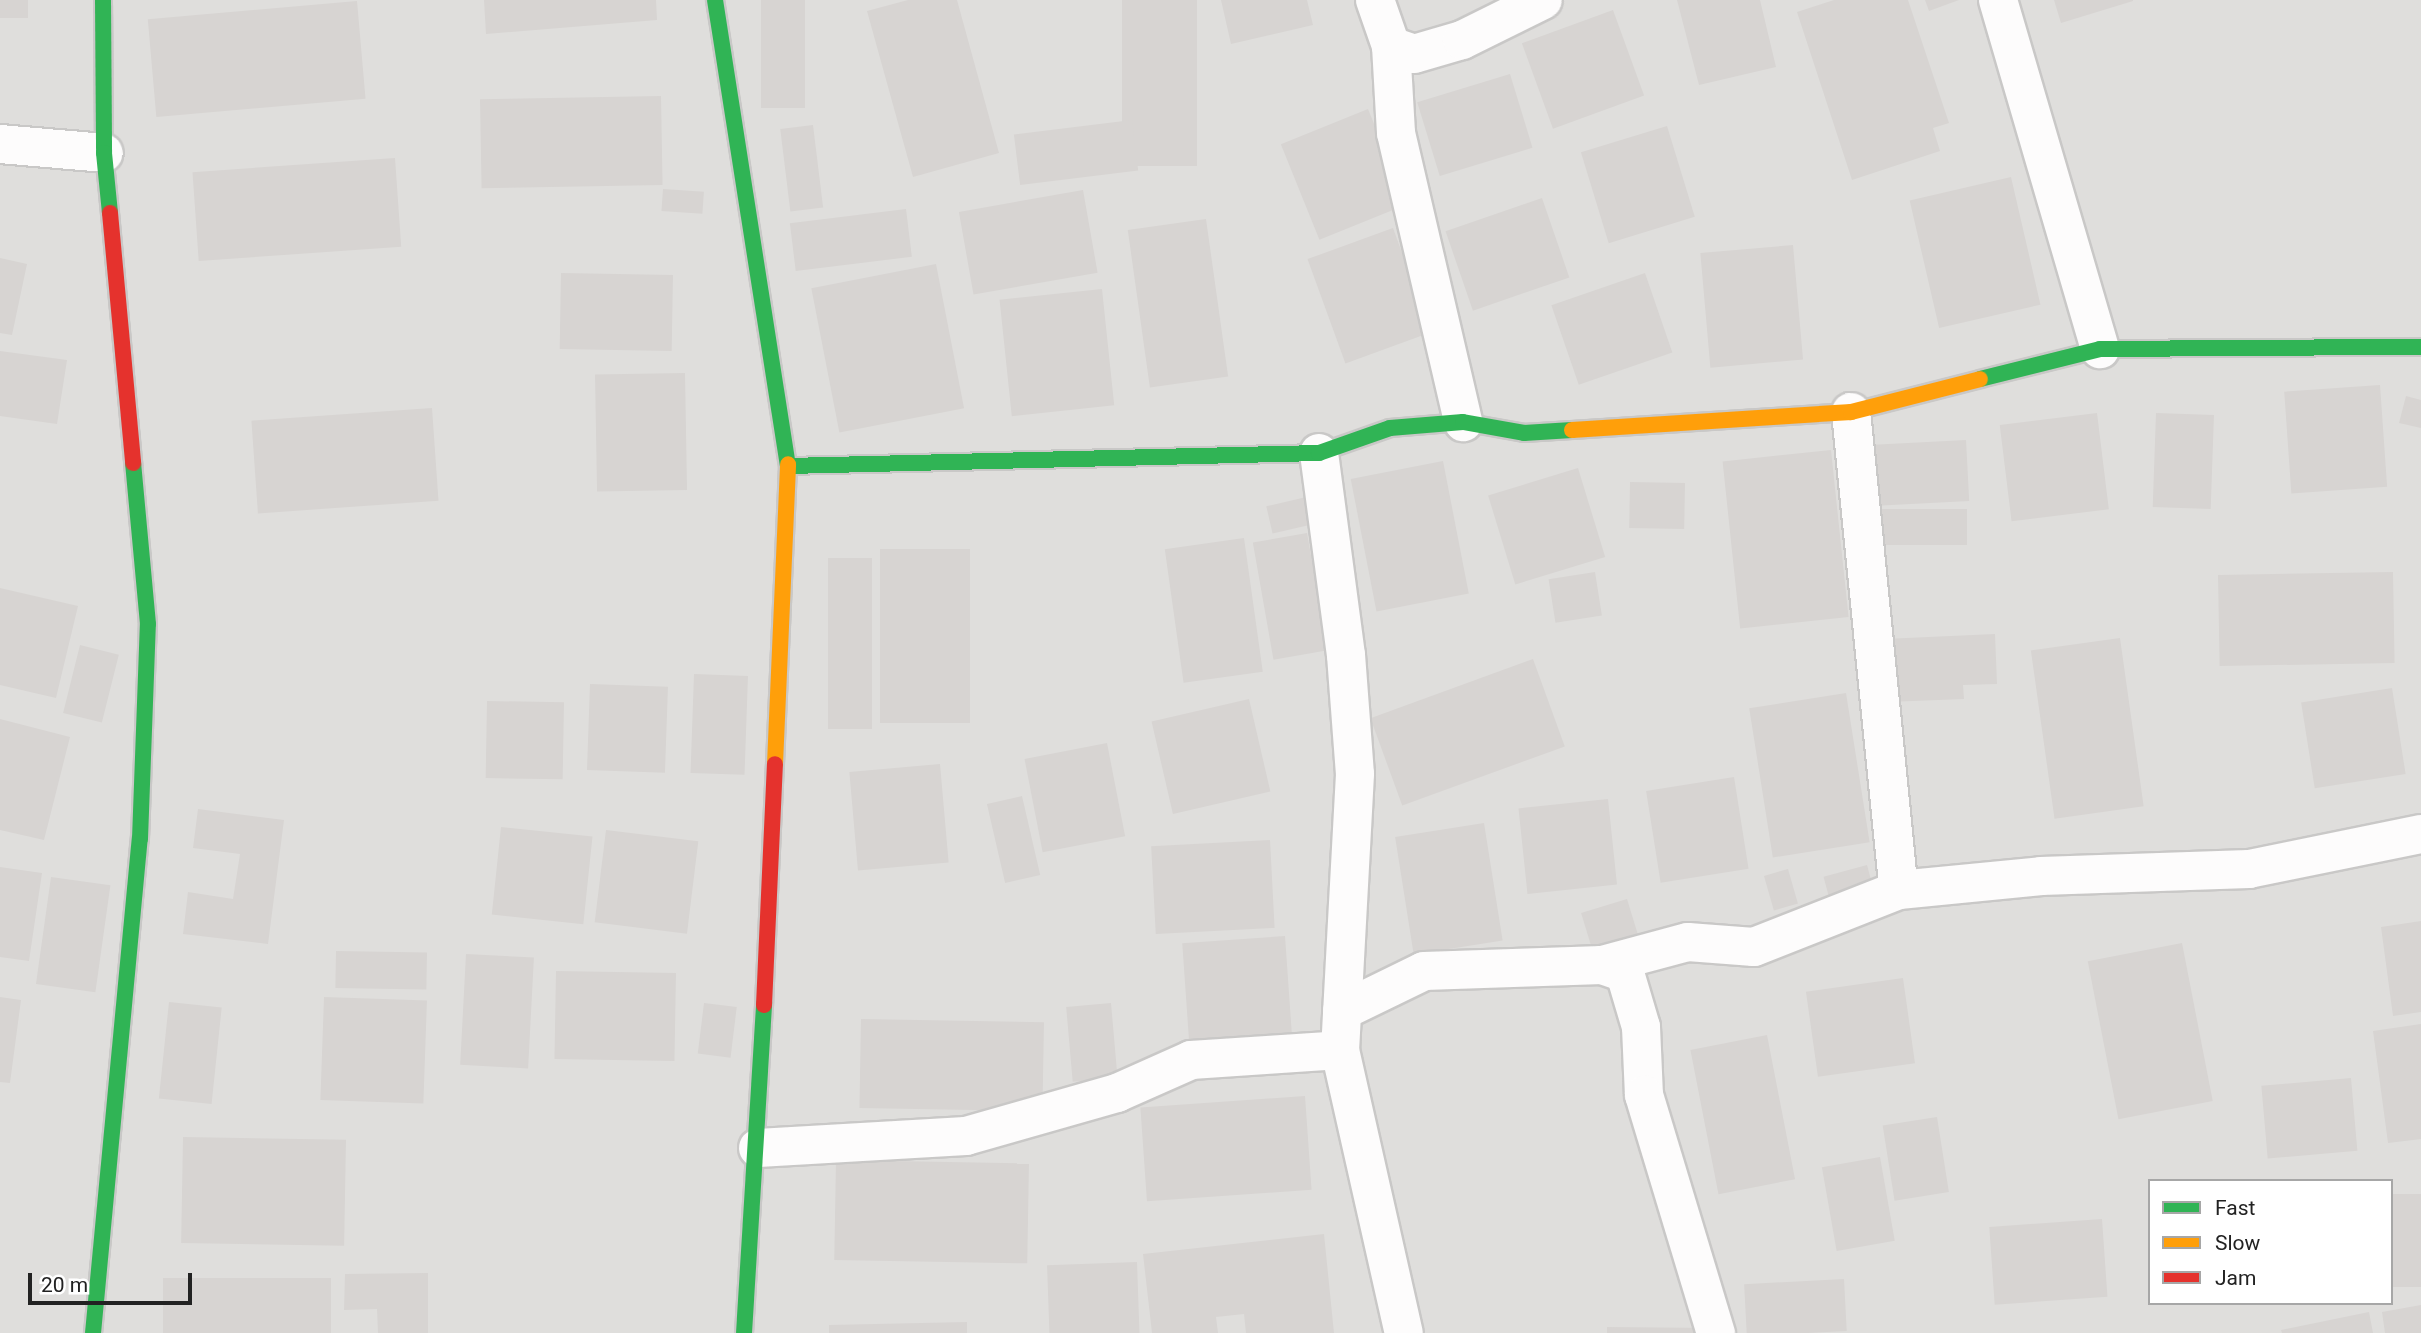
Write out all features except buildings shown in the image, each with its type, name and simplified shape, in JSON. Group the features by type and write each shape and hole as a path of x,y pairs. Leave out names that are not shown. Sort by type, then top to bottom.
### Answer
{"street":[{"path":"93,1333 139,839 148,624 104,153 103,0"},
{"path":"715,0 789,466 758,1148 744,1333"},
{"path":"1375,0 1391,46 1396,133 1463,422"},
{"path":"1391,46 1414,54 1462,40 1543,0"},
{"path":"1998,0 2100,349"},
{"path":"0,144 104,153"},
{"path":"789,466 1319,453 1390,428 1463,422 1524,433 1851,412 2100,349 2421,347"},
{"path":"1851,412 1899,890"},
{"path":"1319,453 1346,655 1354,774 1340,1050 1404,1333"},
{"path":"1342,1011 1424,971 1602,965 1688,942 1754,947 1899,890 2041,876 2249,869 2421,834"},
{"path":"1602,965 1625,973 1642,1027 1644,1095 1716,1333"},
{"path":"758,1148 966,1136 1116,1093 1191,1060 1340,1050"}],"shaded area":[{"path":"0,0 2421,0 2421,1333 0,1333"}],"traffic: fast":[{"path":"103,0 104,153 110,213"},
{"path":"715,0 788,464"},
{"path":"1980,379 2100,349 2421,347"},
{"path":"788,466 1319,453 1390,428 1463,422 1524,433 1572,430"},
{"path":"93,1333 140,839 148,624 133,463"},
{"path":"744,1333 764,1005"}],"traffic: slow":[{"path":"1572,430 1851,412 1980,379"},
{"path":"775,764 788,464"}],"traffic: jam":[{"path":"110,213 133,463"},
{"path":"764,1005 775,764"}]}
